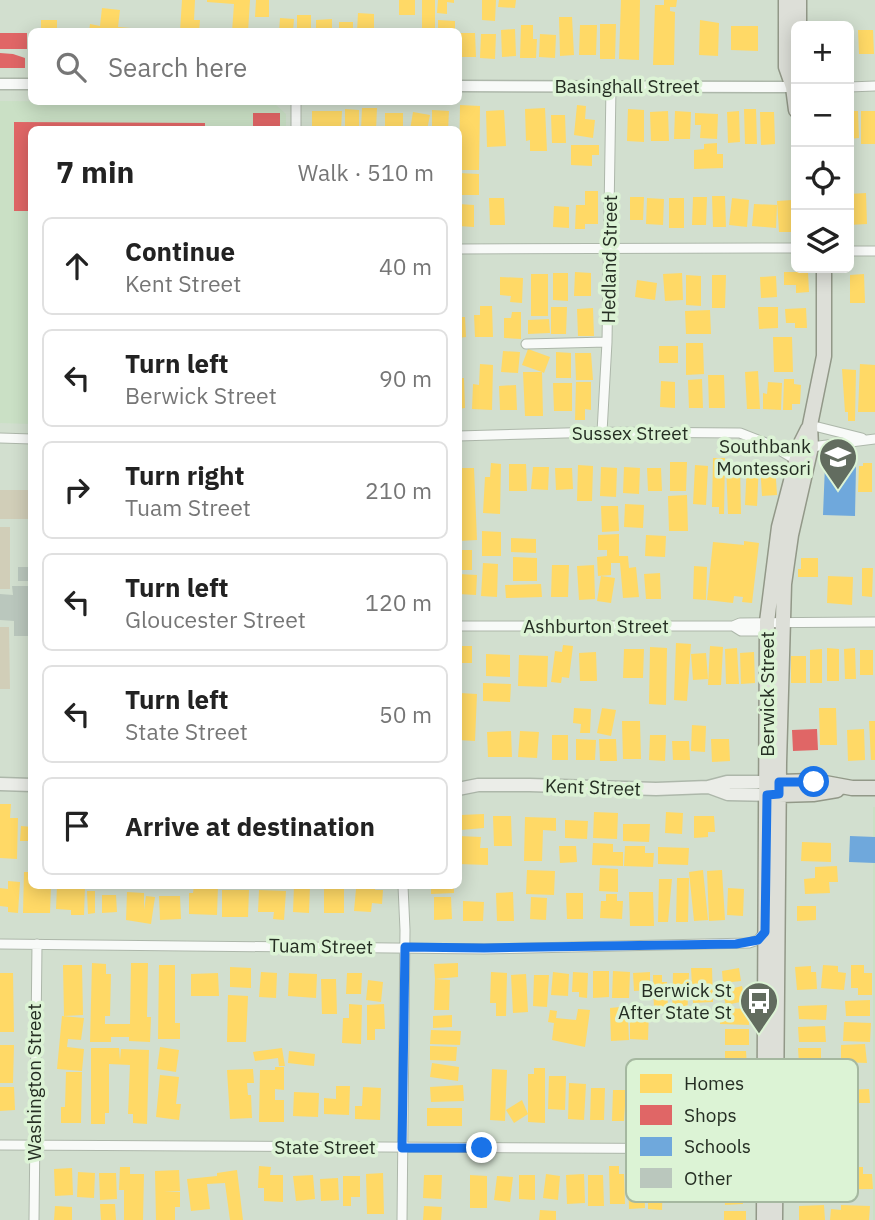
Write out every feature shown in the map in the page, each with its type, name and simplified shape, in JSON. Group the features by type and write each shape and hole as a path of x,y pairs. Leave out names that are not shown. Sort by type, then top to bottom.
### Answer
{"main road":[{"path":"786,0 786,67 791,76"},
{"path":"799,0 799,21"},
{"name":"Berwick Street","path":"772,626 784,584 824,356 824,273"},
{"name":"Berwick Street","path":"771,1059 773,559 796,460 810,425"},
{"name":"Kent Street","path":"462,783 656,789 708,787 729,794 814,782 852,788 875,788"},
{"path":"0,784 28,785"},
{"name":"Kent Street","path":"462,788 478,785"},
{"name":"Berwick Street","path":"768,1059 765,932 773,788"},
{"name":"Berwick Street","path":"764,1220 766,1202"},
{"name":"Berwick Street","path":"774,1202 775,1220"}],"street":[{"path":"0,84 28,84"},
{"name":"Basinghall Street","path":"462,86 791,84"},
{"name":"Hedland Street","path":"602,432 607,342 611,86"},
{"path":"854,87 875,86"},
{"path":"296,105 296,126"},
{"path":"462,249 791,248"},
{"path":"854,251 875,251"},
{"path":"526,344 607,342"},
{"path":"810,425 871,439"},
{"name":"Sussex Street","path":"462,436 602,432 740,433 771,445 796,460"},
{"path":"0,438 28,439"},
{"path":"810,447 871,439"},
{"name":"Ashburton Street","path":"462,626 733,626 741,631 772,626 875,622"},
{"path":"402,1220 403,889"},
{"name":"Tuam Street","path":"0,944 484,948 736,944 758,940 765,932"},
{"name":"Washington Street","path":"34,1220 37,944"},
{"name":"State Street","path":"0,1145 626,1149"}],"shaded area":[{"path":"0,101 28,101 28,105 276,105 286,114 286,126 28,126 28,424 0,423"},
{"path":"0,490 28,490 28,519 0,519"},
{"path":"0,527 10,527 10,589 0,589"},
{"path":"0,627 9,627 10,689 0,689"},
{"path":"875,807 875,1220 873,1220"}],"building: Homes":[{"path":"182,0 195,0 194,20 200,20 199,28 180,28"},
{"path":"250,0 248,28 232,28 234,4 207,2"},
{"path":"256,0 269,0 269,17 255,17"},
{"path":"399,0 415,0 415,15 399,15"},
{"path":"422,0 435,0 435,28 422,28"},
{"path":"438,0 454,0 454,3 447,2 447,14 437,13"},
{"path":"482,0 496,0 495,21 482,20"},
{"path":"499,0 516,0 515,8 498,7"},
{"path":"621,0 640,0 639,60 619,59"},
{"path":"664,0 677,0 676,7 670,7 670,11 675,12 674,65 653,65 655,5 664,5"},
{"path":"102,8 120,10 118,27 131,28 90,28 90,24 100,26"},
{"path":"358,13 374,14 374,28 357,28"},
{"path":"297,15 311,15 311,28 297,28"},
{"path":"559,17 572,17 574,55 560,56"},
{"path":"280,18 294,19 293,28 279,28"},
{"path":"332,19 332,28 316,28 316,20"},
{"path":"41,20 57,20 57,28 41,28"},
{"path":"438,20 455,21 455,28 438,28"},
{"path":"700,20 719,23 718,56 699,55"},
{"path":"339,22 353,22 353,28 339,28"},
{"path":"600,24 616,24 615,59 600,59"},
{"path":"521,25 533,25 533,39 537,39 536,58 520,58"},
{"path":"580,25 597,25 596,55 579,55"},
{"path":"731,26 758,26 758,51 731,50"},
{"path":"515,29 516,56 502,57 501,30"},
{"path":"858,30 873,30 874,54 859,54"},
{"path":"462,33 475,33 476,57 462,57"},
{"path":"481,34 496,34 495,59 480,58"},
{"path":"540,34 556,35 555,58 539,57"},
{"path":"460,105 480,106 479,170 462,170 462,126 460,126"},
{"path":"577,105 586,106 585,119 595,120 593,138 574,135"},
{"path":"362,108 377,108 376,126 361,126"},
{"path":"545,108 547,151 530,151 530,140 526,141 525,109"},
{"path":"345,109 359,110 359,126 345,126"},
{"path":"628,109 644,110 644,142 627,141"},
{"path":"744,109 756,109 757,144 745,144"},
{"path":"432,110 449,111 448,126 432,126"},
{"path":"504,110 506,146 487,147 486,111"},
{"path":"312,111 342,111 341,126 312,126"},
{"path":"668,111 669,141 651,141 650,112"},
{"path":"675,111 691,112 690,139 674,139"},
{"path":"739,111 740,142 728,143 727,112"},
{"path":"854,111 858,111 859,138 854,138"},
{"path":"861,111 875,111 875,144 861,144"},
{"path":"413,112 430,115 428,126 411,126"},
{"path":"760,112 774,112 775,144 761,145"},
{"path":"385,113 403,113 403,126 385,126"},
{"path":"695,113 718,114 717,139 700,138 701,125 695,125"},
{"path":"551,115 565,115 566,143 552,143"},
{"path":"717,143 717,154 723,154 723,168 694,169 694,150 704,149 704,144"},
{"path":"571,145 599,145 599,155 592,155 592,166 571,165"},
{"path":"462,173 479,174 479,195 462,195"},
{"path":"585,191 598,191 598,224 585,224 585,229 575,229 576,205 585,205"},
{"path":"866,193 867,224 854,225 854,194"},
{"path":"712,196 725,196 726,227 713,227"},
{"path":"630,197 644,197 643,220 630,220"},
{"path":"693,197 707,197 706,225 692,225"},
{"path":"489,198 504,198 505,225 490,225"},
{"path":"647,198 664,199 663,225 646,224"},
{"path":"669,198 684,198 684,228 669,228"},
{"path":"732,198 749,200 747,227 729,225"},
{"path":"791,200 791,232 779,232 777,201"},
{"path":"462,204 474,205 474,227 462,226"},
{"path":"754,204 777,205 776,228 752,226"},
{"path":"554,206 569,207 569,228 553,227"},
{"path":"575,272 591,273 591,296 574,296"},
{"path":"784,272 808,273 809,292 796,293 796,285 784,285"},
{"path":"553,273 568,273 568,301 553,300"},
{"path":"682,273 683,300 665,301 663,274"},
{"path":"531,274 548,274 548,316 531,316"},
{"path":"864,274 865,303 850,303 850,275"},
{"path":"686,275 701,276 701,306 686,305"},
{"path":"712,275 726,275 725,308 712,308"},
{"path":"776,276 777,297 761,298 760,277"},
{"path":"500,277 523,278 522,303 510,302 511,296 500,295"},
{"path":"637,280 657,283 655,300 635,297"},
{"path":"480,306 492,306 493,337 475,337 474,315 480,315"},
{"path":"551,307 567,307 566,334 551,334"},
{"path":"758,307 778,307 778,328 759,329"},
{"path":"593,308 594,336 578,336 577,309"},
{"path":"806,308 807,328 795,328 795,323 786,323 785,309"},
{"path":"710,310 711,334 686,334 685,311"},
{"path":"512,312 521,312 521,339 504,338 504,318 511,318"},
{"path":"462,317 465,317 466,337 462,338"},
{"path":"549,319 550,333 528,334 528,320"},
{"path":"773,337 792,337 793,372 774,372"},
{"path":"686,343 703,343 704,374 686,375"},
{"path":"659,346 678,346 678,363 659,363"},
{"path":"528,349 550,357 544,373 522,365"},
{"path":"503,351 520,352 518,373 501,372"},
{"path":"556,352 571,353 571,378 556,378"},
{"path":"575,353 591,353 593,380 576,380"},
{"path":"480,364 493,365 492,410 472,409 473,384 479,385"},
{"path":"860,364 875,365 875,412 858,412"},
{"path":"842,369 856,370 855,421 848,421 848,412 845,412"},
{"path":"758,371 760,409 747,409 745,372"},
{"path":"523,372 542,372 543,416 525,416"},
{"path":"708,375 724,375 725,408 709,408"},
{"path":"462,378 464,378 465,408 462,408"},
{"path":"702,379 703,408 689,408 688,380"},
{"path":"784,379 794,379 794,384 801,385 800,404 792,404 792,410 783,410"},
{"path":"661,381 675,382 675,408 660,407"},
{"path":"576,382 591,382 591,410 585,409 585,420 575,420"},
{"path":"768,382 782,383 781,410 763,409 763,393 767,394"},
{"path":"553,383 572,383 572,411 554,411"},
{"path":"516,385 517,410 500,410 499,386"},
{"path":"713,458 725,458 724,514 719,514 719,507 712,507"},
{"path":"670,462 687,462 686,491 670,491"},
{"path":"747,462 759,463 757,506 745,505"},
{"path":"491,463 501,464 500,514 483,513 485,477 490,477"},
{"path":"863,463 872,463 872,492 858,492 859,466 863,466"},
{"path":"509,464 526,464 527,491 509,491"},
{"path":"726,464 740,464 741,514 728,514"},
{"path":"760,464 775,464 777,495 762,496"},
{"path":"578,465 593,466 592,501 577,501"},
{"path":"695,465 708,466 706,505 693,504"},
{"path":"533,467 549,467 548,490 531,489"},
{"path":"601,467 617,468 616,497 600,496"},
{"path":"624,467 640,468 639,494 623,493"},
{"path":"462,468 474,468 477,540 462,541"},
{"path":"555,468 572,468 573,489 556,490"},
{"path":"647,468 661,468 662,491 648,491"},
{"path":"687,495 688,531 669,531 668,496"},
{"path":"625,504 644,505 643,528 624,527"},
{"path":"601,506 618,506 619,531 602,532"},
{"path":"482,531 501,532 501,556 482,556"},
{"path":"619,534 619,556 628,556 629,568 636,567 639,597 623,598 620,563 611,563 611,575 598,576 597,557 607,556 607,550 598,550 598,535"},
{"path":"646,535 666,536 665,557 645,556"},
{"path":"511,538 536,539 536,553 511,552"},
{"path":"744,541 759,543 752,603 742,602 743,597 734,596 733,603 707,600 713,542 744,545"},
{"path":"462,550 472,550 472,570 462,570"},
{"path":"513,557 537,558 537,581 513,581"},
{"path":"801,558 818,558 818,577 798,577"},
{"path":"483,563 498,564 497,597 481,596"},
{"path":"552,565 569,565 568,597 551,597"},
{"path":"594,565 595,599 579,600 577,566"},
{"path":"694,566 707,567 706,600 693,599"},
{"path":"862,568 873,568 872,597 862,596"},
{"path":"660,573 661,599 646,599 644,574"},
{"path":"462,574 477,575 476,595 462,594"},
{"path":"601,576 615,578 611,603 597,601"},
{"path":"828,576 853,577 852,605 827,603"},
{"path":"541,584 542,597 506,598 505,585"},
{"path":"676,643 691,644 687,701 674,700"},
{"path":"563,645 573,646 569,678 562,677 561,683 551,682 555,651 562,652"},
{"path":"462,646 472,646 472,663 462,663"},
{"path":"710,646 723,647 721,685 708,685"},
{"path":"650,647 667,648 666,705 649,704"},
{"path":"737,648 739,684 726,684 725,649"},
{"path":"827,648 839,649 839,681 827,681"},
{"path":"855,648 856,679 845,679 844,649"},
{"path":"624,649 644,649 643,678 623,678"},
{"path":"822,649 822,683 810,683 810,650"},
{"path":"860,650 873,650 873,675 860,675"},
{"path":"596,652 597,681 580,681 579,653"},
{"path":"754,652 755,683 741,684 740,653"},
{"path":"706,653 708,679 693,680 691,654"},
{"path":"486,654 510,655 510,677 486,676"},
{"path":"519,655 548,656 547,687 518,686"},
{"path":"791,656 806,656 806,683 791,683"},
{"path":"483,683 511,684 510,702 483,701"},
{"path":"462,693 477,694 475,741 462,740"},
{"path":"574,708 591,709 590,733 580,733 581,724 573,723"},
{"path":"602,708 616,710 611,736 597,733"},
{"path":"819,708 836,708 837,745 820,745"},
{"path":"622,721 640,721 641,759 623,759"},
{"path":"869,721 875,721 875,760 871,760"},
{"path":"692,725 706,726 705,752 691,751"},
{"path":"864,729 865,760 848,761 847,730"},
{"path":"511,731 512,757 488,757 487,732"},
{"path":"520,731 539,732 537,758 518,757"},
{"path":"552,735 568,735 568,760 552,760"},
{"path":"650,735 666,735 665,761 649,760"},
{"path":"576,739 596,740 595,760 576,760"},
{"path":"599,739 616,739 617,761 600,761"},
{"path":"711,739 729,739 730,761 712,762"},
{"path":"672,741 689,741 690,760 673,760"},
{"path":"0,804 11,804 10,818 18,818 17,859 0,858"},
{"path":"594,812 618,813 617,839 593,838"},
{"path":"666,812 683,813 682,834 665,833"},
{"path":"484,814 484,828 462,830 462,815"},
{"path":"493,816 511,816 512,846 494,846"},
{"path":"694,816 714,816 715,832 708,832 708,837 694,838"},
{"path":"525,817 556,818 556,831 543,830 542,861 524,861"},
{"path":"565,820 588,821 587,839 565,838"},
{"path":"623,824 650,824 649,842 623,841"},
{"path":"21,826 28,827 28,841 20,841"},
{"path":"462,836 481,837 480,848 488,848 488,865 462,864"},
{"path":"802,842 831,843 831,862 801,861"},
{"path":"593,843 613,844 613,852 623,852 623,866 592,865"},
{"path":"559,846 576,846 577,862 560,863"},
{"path":"625,846 645,846 645,853 654,853 653,867 624,866"},
{"path":"658,847 689,848 688,865 658,864"},
{"path":"837,866 838,882 829,882 830,893 805,894 804,879 815,878 815,867"},
{"path":"600,868 618,869 618,892 599,891"},
{"path":"527,870 555,871 554,895 526,894"},
{"path":"703,870 708,920 694,921 689,872"},
{"path":"722,870 725,920 709,921 707,871"},
{"path":"24,872 28,872 28,889 51,889 50,913 23,913"},
{"path":"677,878 689,878 688,922 676,922"},
{"path":"659,879 672,879 668,922 658,922"},
{"path":"8,881 20,882 18,913 8,912 8,907 0,906 0,888 8,889"},
{"path":"728,888 744,889 743,916 727,915"},
{"path":"57,889 85,889 84,915 71,915 71,910 56,909"},
{"path":"194,889 218,889 217,915 189,914 189,893 193,893"},
{"path":"294,889 310,889 309,913 293,912"},
{"path":"324,889 344,889 344,913 324,913"},
{"path":"356,889 383,890 382,904 372,903 371,912 354,911"},
{"path":"431,889 454,889 454,893 431,894"},
{"path":"222,890 249,890 248,917 222,917"},
{"path":"259,890 286,891 284,920 273,919 274,912 258,912"},
{"path":"87,891 95,891 95,913 88,914"},
{"path":"127,892 144,893 144,910 146,896 155,897 151,924 126,920"},
{"path":"513,892 514,921 497,921 496,893"},
{"path":"629,892 653,892 654,926 630,926"},
{"path":"566,893 583,893 583,919 567,919"},
{"path":"606,894 617,894 617,901 623,901 622,919 600,918 601,901 606,901"},
{"path":"102,895 116,895 117,912 102,913"},
{"path":"159,896 180,896 181,919 160,920"},
{"path":"434,897 451,897 452,919 434,920"},
{"path":"531,897 547,898 546,920 530,919"},
{"path":"463,901 484,902 483,921 463,921"},
{"path":"797,906 816,906 816,920 797,921"},
{"path":"92,963 106,964 106,974 111,974 110,1016 105,1016 105,1024 130,1024 131,963 148,963 147,1017 151,1017 150,1042 129,1041 129,1037 111,1037 111,1042 90,1042"},
{"path":"458,963 458,977 435,979 434,964"},
{"path":"63,965 82,965 83,1015 64,1016"},
{"path":"159,965 175,965 175,1023 180,1023 180,1039 158,1039"},
{"path":"823,965 838,966 838,972 846,973 844,990 821,988"},
{"path":"851,965 864,965 864,973 872,973 872,995 858,995 858,988 851,988"},
{"path":"811,966 811,972 816,972 817,989 797,990 795,967"},
{"path":"230,967 251,968 251,988 230,987"},
{"path":"691,968 712,968 713,1002 693,1003"},
{"path":"739,968 741,981 723,983 722,971"},
{"path":"593,971 609,971 609,997 593,998"},
{"path":"613,971 630,972 629,998 612,998"},
{"path":"261,972 277,973 276,998 259,997"},
{"path":"491,972 507,973 506,1016 496,1016 496,1003 490,1003"},
{"path":"553,972 569,974 568,996 551,995"},
{"path":"573,972 588,973 587,998 579,997 579,992 572,992"},
{"path":"650,972 650,990 634,991 633,973"},
{"path":"0,973 13,973 14,1032 0,1032"},
{"path":"218,973 219,996 191,996 191,974"},
{"path":"289,973 317,974 316,998 288,996"},
{"path":"347,973 362,973 361,994 346,994"},
{"path":"673,973 689,973 687,1020 672,1020"},
{"path":"526,974 528,1012 513,1013 511,975"},
{"path":"534,975 549,975 547,1007 533,1006"},
{"path":"653,975 662,975 662,982 667,982 668,1010 654,1010"},
{"path":"321,979 336,979 337,1014 322,1014"},
{"path":"435,979 450,980 449,1010 434,1010"},
{"path":"368,980 383,982 381,1002 366,1000"},
{"path":"742,986 745,1001 726,1005 722,991"},
{"path":"228,995 248,996 246,1042 227,1042"},
{"path":"870,1000 870,1016 846,1016 845,1001"},
{"path":"349,1004 362,1005 361,1044 342,1043 343,1018 349,1018"},
{"path":"384,1004 385,1029 375,1029 375,1040 367,1040 367,1005"},
{"path":"827,1005 826,1020 799,1019 798,1006"},
{"path":"620,1007 621,1018 628,1018 629,1040 611,1041 610,1008"},
{"path":"639,1008 649,1008 648,1040 630,1039 630,1019 639,1019"},
{"path":"720,1008 749,1009 749,1025 720,1024"},
{"path":"578,1009 590,1010 585,1047 552,1040 554,1023 548,1022 550,1010 557,1011 556,1018 576,1020"},
{"path":"452,1015 452,1027 433,1028 433,1016"},
{"path":"62,1016 84,1018 81,1040 68,1039 67,1047 84,1049 82,1071 57,1069"},
{"path":"844,1022 871,1023 870,1042 843,1041"},
{"path":"825,1026 826,1042 799,1042 798,1027"},
{"path":"725,1029 749,1029 749,1045 725,1045"},
{"path":"431,1030 461,1031 460,1045 430,1044"},
{"path":"865,1044 867,1063 858,1063 858,1059 841,1059 841,1045"},
{"path":"0,1045 14,1045 13,1083 0,1083"},
{"path":"430,1046 457,1047 456,1061 430,1060"},
{"path":"160,1047 179,1050 176,1072 157,1069"},
{"path":"91,1048 119,1048 120,1060 121,1049 149,1050 147,1124 133,1123 133,1114 128,1114 130,1065 109,1064 109,1113 105,1113 105,1124 91,1124"},
{"path":"282,1048 285,1066 279,1066 278,1058 255,1061 253,1052"},
{"path":"798,1048 821,1048 821,1059 799,1059"},
{"path":"289,1051 315,1054 314,1066 288,1063"},
{"path":"725,1051 746,1051 746,1059 725,1059"},
{"path":"432,1063 459,1067 458,1081 430,1077"},
{"path":"275,1067 284,1067 284,1090 275,1089 275,1100 284,1100 284,1122 259,1122 260,1070 275,1070"},
{"path":"534,1068 545,1068 545,1123 528,1122 528,1074 534,1074"},
{"path":"253,1069 254,1083 247,1083 248,1095 251,1095 252,1118 230,1119 227,1070"},
{"path":"492,1069 507,1070 505,1121 490,1120"},
{"path":"66,1072 82,1072 81,1123 61,1123 61,1107 65,1107"},
{"path":"160,1075 179,1077 176,1104 181,1104 179,1120 156,1117"},
{"path":"549,1076 566,1076 565,1110 548,1109"},
{"path":"569,1083 586,1084 584,1120 568,1119"},
{"path":"463,1085 464,1101 431,1102 430,1087"},
{"path":"336,1086 350,1086 349,1115 324,1114 324,1098 336,1099"},
{"path":"0,1087 14,1087 15,1110 0,1111"},
{"path":"363,1087 381,1088 380,1120 355,1119 355,1106 362,1106"},
{"path":"591,1088 605,1088 604,1120 590,1120"},
{"path":"858,1089 869,1089 870,1103 858,1103"},
{"path":"613,1090 626,1090 624,1121 612,1121"},
{"path":"294,1092 319,1093 318,1117 293,1116"},
{"path":"522,1100 528,1114 514,1123 506,1110"},
{"path":"427,1108 462,1108 462,1126 427,1126"},
{"path":"259,1166 271,1167 270,1175 283,1175 283,1202 264,1201 264,1188 258,1188"},
{"path":"609,1166 619,1166 619,1174 624,1174 625,1204 610,1204"},
{"path":"120,1167 130,1167 130,1174 144,1174 143,1220 124,1220 124,1190 119,1190"},
{"path":"858,1167 863,1167 863,1174 872,1174 873,1189 858,1189"},
{"path":"72,1168 73,1195 55,1196 54,1169"},
{"path":"179,1170 180,1191 164,1191 180,1192 180,1207 175,1207 175,1220 156,1220 155,1171"},
{"path":"237,1170 243,1220 230,1220 225,1183 207,1184 210,1209 191,1211 187,1179 217,1176 217,1173"},
{"path":"78,1172 95,1173 94,1198 77,1197"},
{"path":"99,1173 116,1173 117,1199 100,1200"},
{"path":"383,1173 384,1214 367,1214 366,1174"},
{"path":"546,1174 560,1176 558,1200 543,1198"},
{"path":"584,1174 585,1203 567,1204 566,1175"},
{"path":"313,1175 315,1199 296,1201 293,1176"},
{"path":"424,1175 442,1175 441,1199 423,1198"},
{"path":"470,1175 487,1176 487,1208 470,1208"},
{"path":"519,1175 535,1175 535,1200 519,1199"},
{"path":"588,1175 603,1175 604,1206 588,1206"},
{"path":"343,1176 360,1176 360,1197 351,1197 351,1206 343,1206"},
{"path":"497,1176 513,1177 510,1202 494,1200"},
{"path":"338,1178 339,1200 321,1201 320,1179"},
{"path":"629,1202 645,1202 645,1208 629,1209"},
{"path":"648,1202 662,1202 662,1210 648,1209"},
{"path":"725,1202 743,1202 743,1204 725,1205"},
{"path":"100,1204 115,1204 116,1220 101,1220"},
{"path":"824,1205 825,1220 799,1220 799,1206"},
{"path":"841,1205 870,1206 869,1220 830,1220 831,1209 841,1210"},
{"path":"55,1206 72,1207 72,1220 54,1220"},
{"path":"424,1206 442,1207 441,1220 423,1220"},
{"path":"540,1210 556,1211 556,1220 539,1220"},
{"path":"724,1211 746,1211 746,1220 724,1220"}],"building: Shops":[{"path":"0,33 27,33 27,49 0,49"},
{"path":"0,53 25,58 25,68 0,68"},
{"path":"253,113 280,113 280,126 253,126"},
{"path":"14,122 205,123 205,126 28,126 28,211 14,211"},
{"path":"817,729 818,750 793,751 792,730"}],"building: Schools":[{"path":"825,465 856,466 855,516 823,515"},
{"path":"850,836 875,837 875,863 849,862"}],"building: Other":[{"path":"18,567 28,567 28,581 18,581"},
{"path":"12,586 28,586 28,636 14,636 14,621 0,620 0,594 13,595"}],"place":[{"name":"Southbank Montessori","path":"838,491"},
{"name":"Berwick St After State St","path":"759,1035"}],"route":[{"path":"482,1148 402,1148 405,947 736,944 758,940 765,932 767,795 779,794 779,782 814,782"}]}
